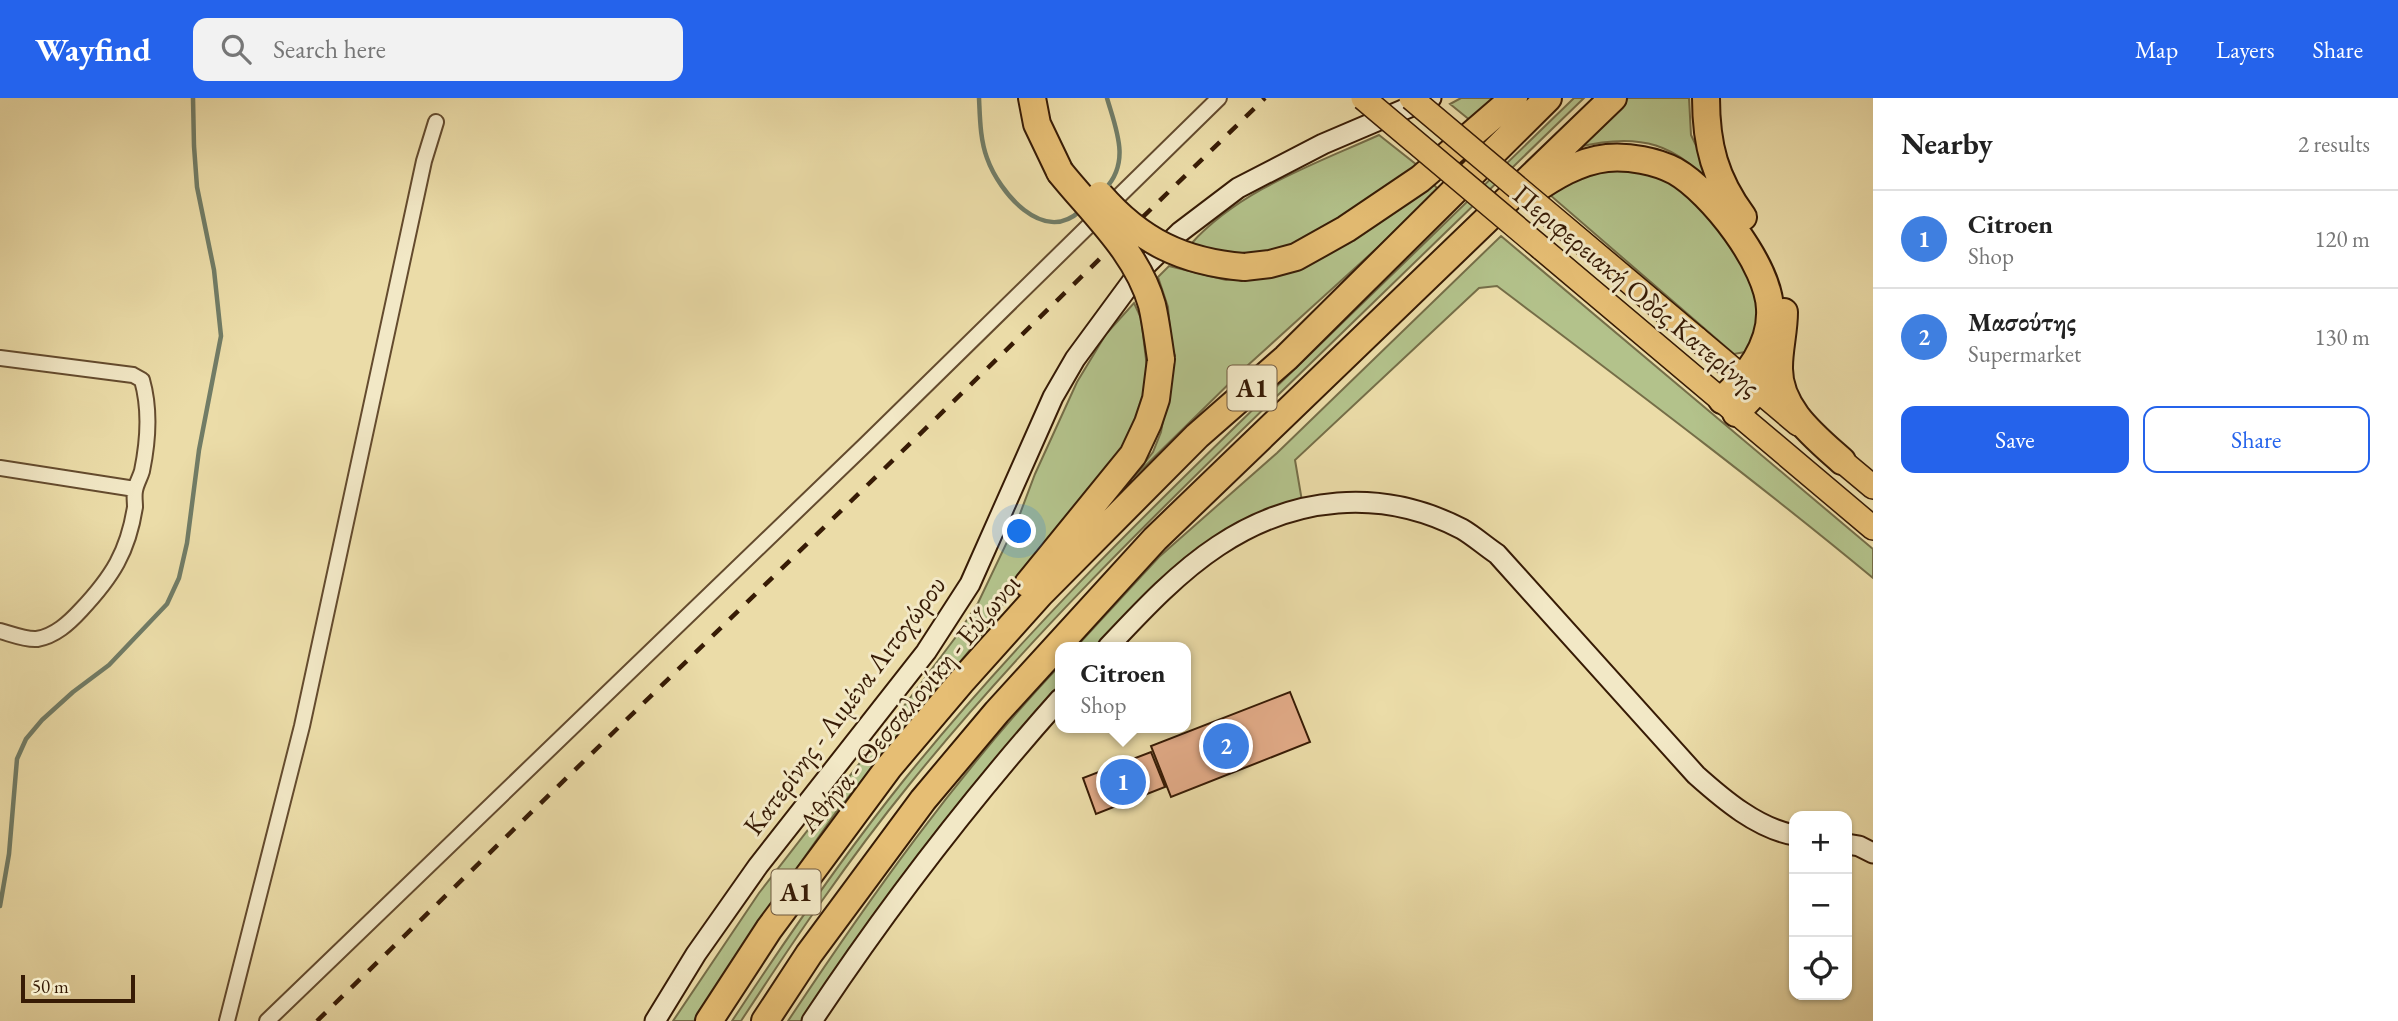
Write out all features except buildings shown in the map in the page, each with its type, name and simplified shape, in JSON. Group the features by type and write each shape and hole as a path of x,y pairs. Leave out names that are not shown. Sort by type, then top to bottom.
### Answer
{"highway":[{"path":"961,682 995,626 1133,455 1156,399 1161,359 1151,302 1140,276 1124,248 1037,124 1032,98"},
{"path":"1049,98 1067,167 1128,223 1171,251 1215,265 1244,267 1296,257 1346,229 1419,179 1514,98"},
{"name":"Αθήνα - Θεσσαλονίκη - Εύζωνοι","path":"709,1021 769,929 889,767 1040,594 1197,436 1286,358 1548,98"},
{"name":"Α1","path":"1062,642 1155,539 1613,98"},
{"path":"1706,98 1706,129 1717,173 1769,258 1779,281 1784,306 1779,366 1785,401 1815,437 1842,461"},
{"path":"1475,233 1544,184 1588,161 1631,158 1673,170 1692,182 1726,218 1766,285 1770,307 1769,328 1751,384"},
{"path":"1729,406 1751,384 1776,365 1782,348"},
{"name":"Α1","path":"765,1021 809,954 923,800 1055,649"}],"main road":[{"name":"Περιφερειακή Οδός Κατερίνης","path":"1363,98 1873,528"},
{"name":"Περιφερειακή Οδός Κατερίνης","path":"1411,98 1873,487"}],"street":[{"path":"267,1021 865,446 1219,98"},
{"name":"Κατερίνης - Λιμένα Λιτοχώρου","path":"655,1021 696,954 758,866 926,652 970,584 1053,397 1074,359 1139,272 1180,232 1238,188 1323,144 1431,98"},
{"path":"227,1021 302,726 418,188 436,122"},
{"path":"0,358 133,375 142,380 146,393 147,447 135,489 128,539 116,568 69,622 51,635 34,639 0,631"},
{"path":"0,468 135,489"},
{"path":"1113,642 1183,573 1241,531 1294,509 1321,504 1375,502 1401,506 1463,530 1496,554 1696,775 1739,810 1789,833"},
{"path":"812,1021 862,949 984,787 1055,705"}],"green space":[{"path":"1461,98 1500,98 1471,121 1450,104"},
{"path":"1574,98 1584,98 1181,490 1087,585 996,683 864,842 741,1021 732,1021 815,899 881,809 991,678 1175,485"},
{"path":"1628,98 1689,98 1691,135 1718,192 1688,162 1656,146 1620,141 1578,147"},
{"path":"1379,135 1422,169 1330,230 1259,257 1219,252 1191,244 1210,225 1255,193"},
{"path":"1627,166 1674,178 1730,237 1762,301 1753,346 1745,352 1734,354 1550,195 1598,168"},
{"path":"1433,184 1440,191 1247,366 1133,478 1153,452 1161,432 1173,364 1168,307 1158,277 1169,266 1226,280 1301,266 1349,243"},
{"path":"1501,236 1873,549 1873,578 1640,394 1497,286 1479,288 1295,460 1302,501 1271,510 1105,642 1081,642 1159,557 1277,453"},
{"path":"1134,303 1141,318 1148,376 1142,415 1121,458 1030,566 975,644 836,812 694,1021 673,1021 759,893 907,702 978,603 1018,519 1035,474 1077,382 1106,334"},
{"path":"1055,671 1055,694 1008,748 802,1021 788,1021 916,837"}],"waterway":[{"path":"0,906 9,854 17,759 26,739 42,720 73,692 109,665 167,604 179,578 187,543 199,450 221,336 214,270 197,187 193,98"},
{"path":"979,98 987,158 1001,185 1012,199 1037,218 1052,222 1066,220 1080,211"},
{"path":"1105,189 1118,168 1119,157 1117,133 1107,98"}],"railway":[{"path":"317,1021 1265,98"}],"place":[{"name":"Μασούτης","path":"1226,746"},
{"name":"Citroen","path":"1123,782"}]}
